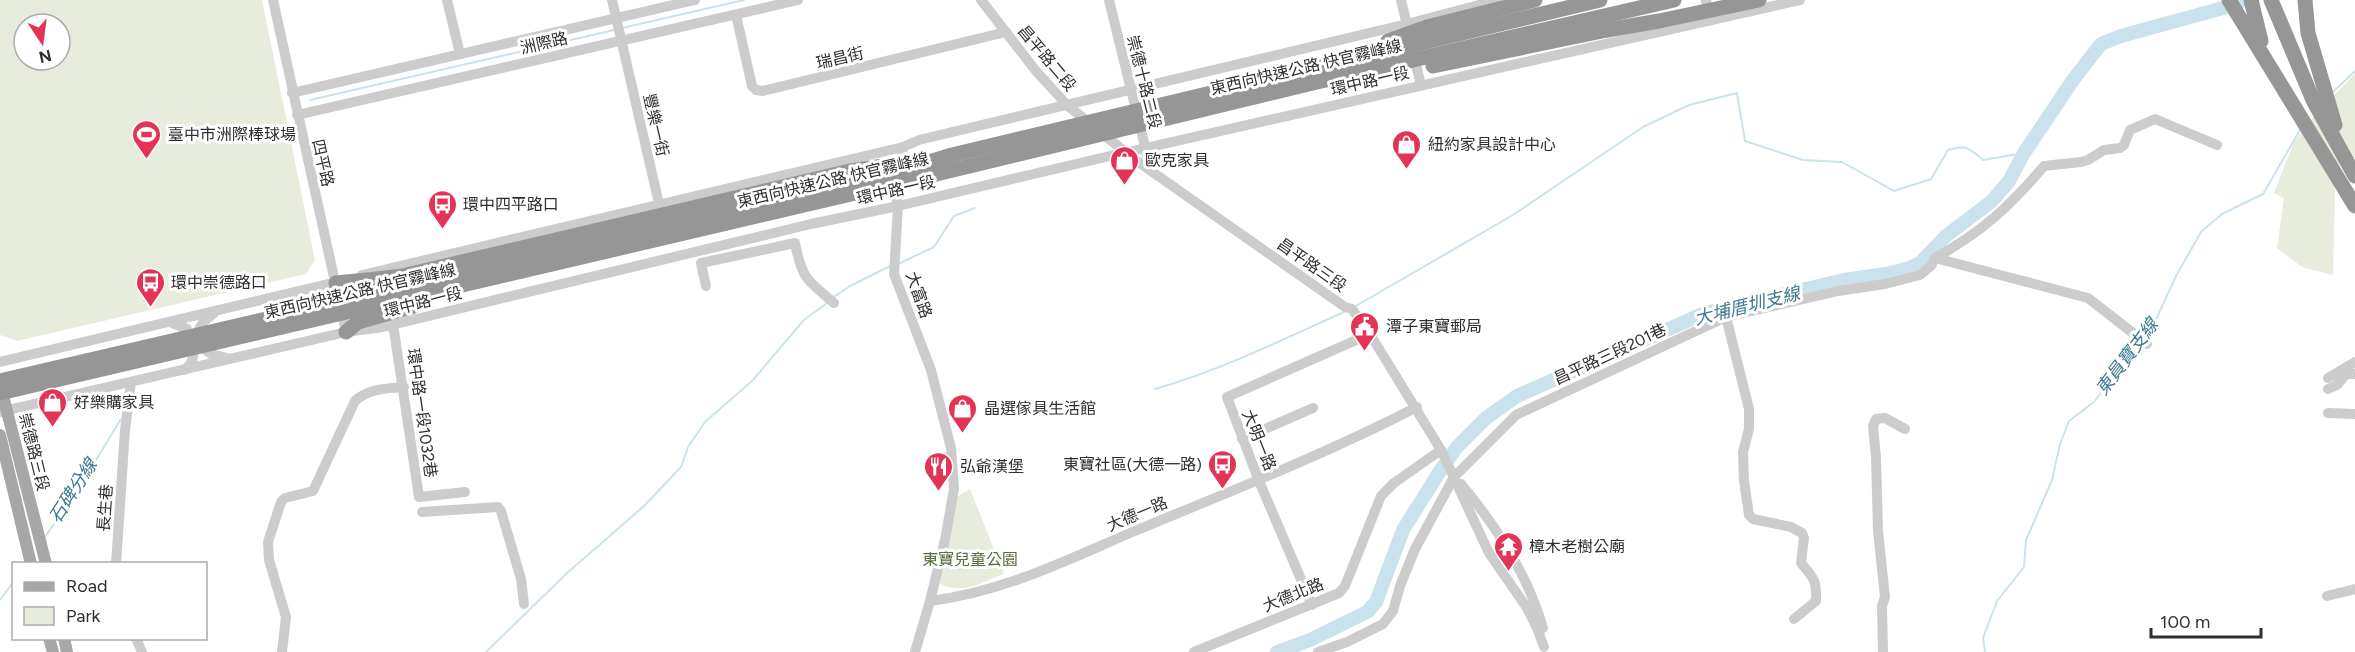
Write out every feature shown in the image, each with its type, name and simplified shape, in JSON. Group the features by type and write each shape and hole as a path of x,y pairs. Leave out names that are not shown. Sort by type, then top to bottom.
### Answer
{"highway":[{"path":"1318,74 1427,27 1535,0"},
{"name":"東西向快速公路 快官霧峰線","path":"0,393 924,177 1600,0"},
{"name":"東西向快速公路 快官霧峰線","path":"0,382 890,174 952,155 1318,74 1674,0"},
{"path":"1607,30 1657,14 1715,0"},
{"path":"1318,74 1433,66 1759,0"},
{"path":"2229,0 2355,206"},
{"path":"2251,0 2254,20 2270,64"},
{"path":"2271,0 2313,100 2342,148 2355,176"},
{"path":"2305,0 2308,33 2342,148"},
{"path":"336,283 402,276 850,171 952,155"},
{"path":"346,332 358,322 414,306 861,201 924,177"}],"main road":[{"name":"崇德路三段","path":"0,382 3,412 46,562"},
{"name":"崇德路三段","path":"0,435 30,559"}],"street":[{"name":"四平路","path":"273,0 346,332"},
{"path":"447,0 460,54"},
{"name":"豐樂一街","path":"612,0 672,258"},
{"name":"洲際路","path":"297,115 618,29 695,0"},
{"name":"洲際路","path":"292,93 460,54 618,29 736,15 798,0"},
{"name":"昌平路二段","path":"981,0 1057,96 1096,129"},
{"name":"崇德十路二段","path":"1109,0 1151,171"},
{"path":"1401,0 1421,85"},
{"path":"0,362 903,147 919,140 1407,24 1498,0"},
{"path":"1706,0 1711,21"},
{"name":"環中路一段","path":"3,412 346,332 393,324 811,224 1800,0"},
{"name":"瑞昌街","path":"736,15 752,86 763,92 1006,32"},
{"name":"昌平路三段201巷","path":"1318,652 1347,642 1383,624 1393,611 1415,549 1454,477 1516,415 1726,317 1920,275 1931,266 1935,258 1967,240 2004,210 2044,166 2081,162 2104,150 2120,148 2124,145 2130,130 2148,120 2155,119 2217,146"},
{"name":"昌平路三段","path":"1096,129 1125,153 1349,308 1370,334 1417,407 1441,450 1489,553 1527,608 1537,627 1544,650"},
{"name":"大富路","path":"903,147 895,192 898,206 894,274 931,370 951,448 954,489 930,601 915,652"},
{"path":"706,286 701,263 795,243 800,268 806,279 834,303"},
{"path":"1935,258 2088,298 2147,344"},
{"path":"214,312 199,329 203,348 211,354 230,359"},
{"path":"1726,317 1750,420 1743,452 1749,514 1753,519 1791,527 1802,533 1804,538 1801,563 1815,579 1816,602 1794,619"},
{"path":"169,323 179,324 187,329 194,359 191,365 184,370"},
{"name":"環中路一段1032巷","path":"393,324 419,497 465,492"},
{"name":"大明一路","path":"1312,605 1259,481 1227,397 1370,334"},
{"path":"2355,362 2328,384 2337,385 2346,374 2355,374"},
{"name":"長生巷","path":"117,562 125,430 131,382"},
{"path":"282,652 286,617 277,592 268,549 281,502 288,496 313,491 355,401 362,394 404,387"},
{"name":"大德一路","path":"930,601 964,597 1028,577 1259,481 1351,440 1417,407"},
{"path":"1242,439 1313,408"},
{"path":"2328,413 2355,414"},
{"path":"1883,652 1882,606 1885,597 1878,531 1873,426 1876,420 1884,418 1905,429"},
{"name":"大德北路","path":"1194,652 1339,592 1345,586 1381,496 1394,483 1441,450"},
{"name":"昌平路三段","path":"1454,477 1514,559 1539,613 1543,629 1544,650"},
{"path":"422,512 498,507 521,579 524,604"},
{"path":"2327,596 2355,590"}],"green space":[{"name":"臺中市洲際棒球場","path":"0,0 262,0 315,260 306,274 17,341 0,335"},
{"path":"2355,74 2355,158 2331,169 2335,191 2333,275 2302,267 2277,248 2284,198 2274,193 2294,142 2317,112"},
{"name":"東寶兒童公園","path":"970,489 1004,574 971,587 955,588 937,583 956,497"}],"waterway":[{"path":"622,28 744,0"},
{"name":"大埔厝圳支線","path":"1277,652 1310,640 1367,612 1376,602 1403,530 1440,471 1457,447 1486,418 1517,396 1705,313 1844,280 1886,274 1920,263 1946,236 1992,201 2009,181 2024,153 2073,80 2101,44 2121,36 2234,5 2243,0"},
{"path":"310,100 614,30"},
{"name":"東員寶支線","path":"2333,92 2355,71"},
{"path":"1354,307 1513,215 1643,127 1689,105 1737,93 1745,141 1803,160 1842,162 1894,191 1931,179 1948,150 1967,148 1983,160 2024,153"},
{"name":"東員寶支線","path":"2143,337 2153,326 2176,276 2201,232 2222,214 2263,194 2300,130"},
{"path":"898,264 934,247 954,216 975,208"},
{"path":"834,297 850,286 892,265"},
{"path":"486,652 566,574 644,506 681,467 688,447 705,422 752,381 804,320 827,303"},
{"path":"1155,389 1227,364 1344,312"},
{"name":"東員寶支線","path":"1985,652 1983,638 1997,601 2024,567 2026,540 2052,480 2060,444 2069,421 2094,402 2110,381 2127,350 2139,341"},
{"name":"石碑分線","path":"45,537 80,486 121,419"},
{"name":"石碑分線","path":"0,600 12,584"}],"place":[{"name":"臺中市洲際棒球場","path":"147,160"},
{"name":"紐約家具設計中心","path":"1407,170"},
{"name":"歐克家具","path":"1124,186"},
{"name":"環中四平路口","path":"442,230"},
{"name":"環中崇德路口","path":"150,308"},
{"name":"潭子東寶郵局","path":"1365,352"},
{"name":"好樂購家具","path":"53,428"},
{"name":"晶選傢具生活館","path":"963,434"},
{"name":"東寶社區(大德一路)","path":"1223,490"},
{"name":"弘爺漢堡","path":"939,492"},
{"name":"樟木老樹公廟","path":"1508,572"}]}
